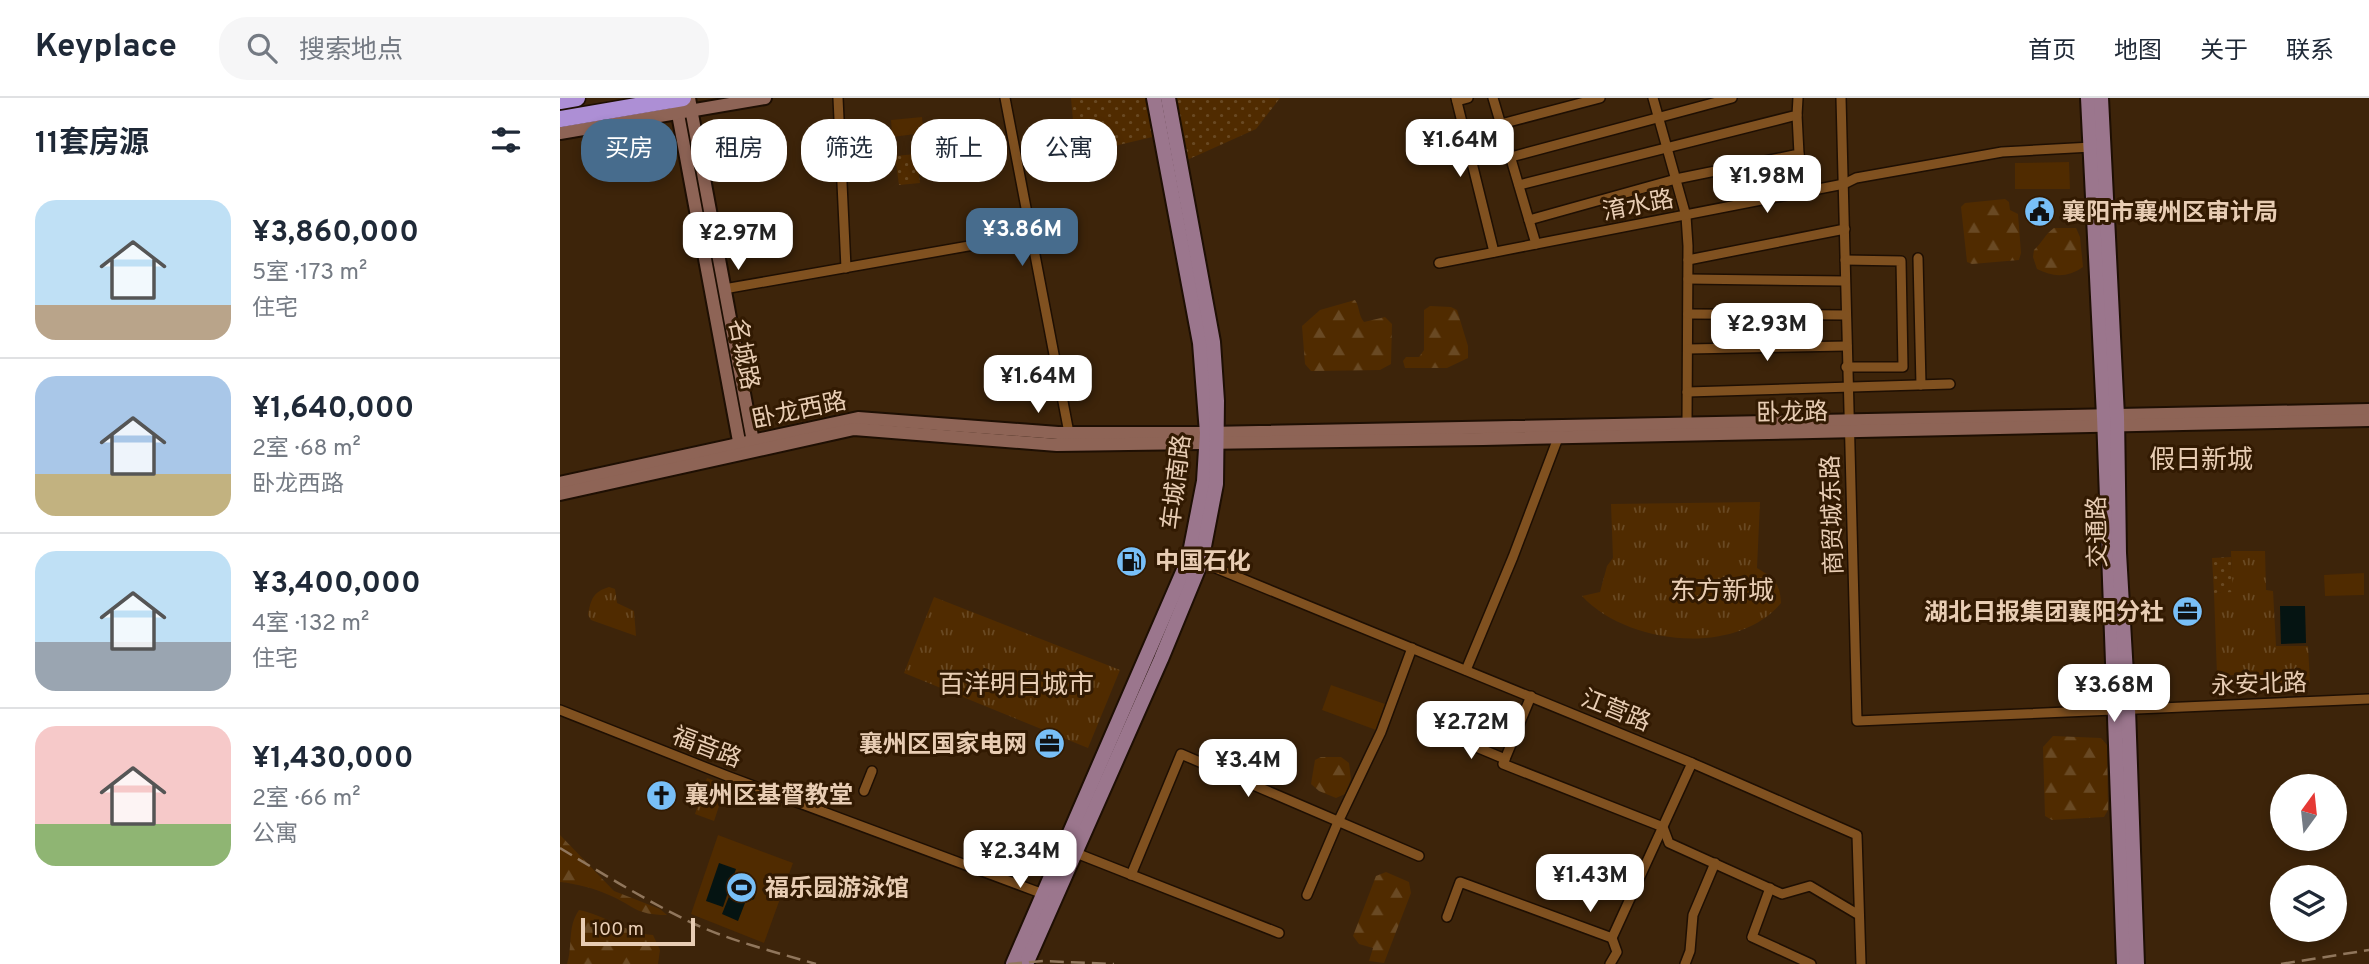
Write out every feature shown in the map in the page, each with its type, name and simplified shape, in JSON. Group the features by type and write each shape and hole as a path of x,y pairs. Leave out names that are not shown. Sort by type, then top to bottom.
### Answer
{"highway":[{"path":"560,101 577,98"},
{"path":"560,119 682,103"}],"main road":[{"path":"560,133 682,103 765,98"},
{"name":"车城南路","path":"1013,964 1161,659 1201,562 1216,484 1200,343 1154,98"},
{"name":"车城南路","path":"1026,964 1075,836 1189,558 1212,438 1213,342 1168,98"},
{"name":"交通路","path":"2088,98 2110,421"},
{"name":"交通路","path":"2101,98 2121,709 2137,964"},
{"name":"名城路","path":"682,103 724,289 747,447"},
{"name":"名城路","path":"682,103 747,447"},
{"name":"卧龙路","path":"2110,421 2369,410"},
{"name":"卧龙西路","path":"560,494 858,418 1069,433 1212,438"},
{"name":"卧龙路","path":"1212,438 1558,438 2110,421 2369,420"},
{"name":"卧龙路","path":"1212,438 1687,423 1848,427"},
{"name":"卧龙西路","path":"560,483 854,429 1057,445 1212,438"},
{"name":"交通路","path":"2121,709 2124,964"},
{"path":"1006,964 1054,855 1075,836 1081,855 1033,964"}],"street":[{"path":"838,98 846,268"},
{"path":"1005,98 1069,433"},
{"path":"1468,98 1456,99 1494,252"},
{"path":"1493,98 1536,244"},
{"path":"1501,124 1600,98"},
{"path":"1653,98 1686,216 1687,423"},
{"path":"1511,157 1732,98"},
{"path":"1798,98 1802,193"},
{"name":"商贸城东路","path":"1841,98 1857,720"},
{"path":"1519,185 1797,115"},
{"name":"淯水路","path":"1439,263 1802,193 1844,184 1856,178 2002,152 2092,147"},
{"path":"1529,219 1676,179 1799,154"},
{"path":"1688,260 1844,229"},
{"path":"724,289 1031,235"},
{"path":"1918,258 1921,385"},
{"path":"1845,260 1901,261 1903,367 1846,367"},
{"path":"1688,279 1846,281"},
{"path":"1688,314 1846,315"},
{"path":"1688,349 1847,346"},
{"path":"1687,392 1950,384"},
{"path":"1466,670 1558,438"},
{"name":"江营路","path":"1201,562 1692,763 1857,835 1861,964"},
{"path":"1307,895 1381,732 1412,648"},
{"path":"1531,696 1503,764 1663,827 1670,843 1782,894 1810,886 1859,915"},
{"name":"永安北路","path":"1857,720 2369,699"},
{"name":"福音路","path":"560,710 727,776 1038,892"},
{"path":"1450,736 1505,759"},
{"path":"1131,875 1181,754 1419,856"},
{"path":"1610,964 1617,952 1612,938 1692,763"},
{"path":"864,791 872,771"},
{"path":"1081,855 1279,933"},
{"path":"1685,964 1690,951 1693,915 1715,863"},
{"path":"1447,917 1460,883 1612,938"},
{"path":"1770,888 1752,937 1811,964"}],"green space":[{"path":"1071,98 1154,98 1161,135 1117,145 1117,119 1073,119"},
{"path":"1176,98 1280,98 1256,129 1187,160"},
{"path":"922,117 922,119 911,119 911,135 897,136 897,119"},
{"path":"911,154 911,182 920,183 899,185 897,156"},
{"path":"2069,162 2070,189 2015,189 2015,163"},
{"path":"2005,199 2009,202 2010,210 2018,214 2021,253 2019,260 1972,264 1967,262 1961,207 1965,203"},
{"path":"2054,228 2076,228 2080,237 2083,267 2060,275 2037,269 2034,250"},
{"path":"1355,300 1364,322 1385,317 1392,324 1391,364 1380,370 1311,371 1305,364 1302,326 1320,310"},
{"path":"1430,306 1457,310 1468,346 1468,358 1447,368 1405,368 1403,361 1406,357 1419,357 1424,350 1424,310"},
{"path":"1760,502 1757,568 1775,582 1781,603 1761,620 1737,632 1682,638 1653,634 1626,625 1602,613 1582,596 1600,592 1607,566 1613,558 1611,504"},
{"path":"2231,551 2265,551 2266,590 2273,591 2276,646 2308,646 2310,683 2278,683 2278,675 2217,675 2214,593 2232,591"},
{"path":"2231,557 2233,592 2214,593 2212,558"},
{"path":"2364,573 2364,595 2325,596 2324,575"},
{"path":"609,587 615,589 617,603 634,611 636,636 591,620 588,615 594,597 599,591"},
{"path":"934,597 1120,670 1088,748 904,673"},
{"path":"1331,685 1385,704 1376,730 1322,710"},
{"path":"2053,736 2101,738 2107,745 2108,810 2104,817 2052,820 2045,816 2043,747"},
{"path":"1321,757 1341,757 1349,763 1351,779 1345,794 1336,798 1319,791 1311,784 1315,760"},
{"path":"707,778 726,785 714,821 695,814"},
{"path":"560,835 614,891 660,909 667,915 641,912 597,890 560,882"},
{"name":"福乐园游泳馆","path":"718,835 793,863 764,943 691,914"},
{"path":"1386,872 1409,882 1411,893 1384,963 1369,961 1373,948 1359,944 1353,936 1376,876"},
{"path":"579,910 633,931 653,935 660,950 658,964 567,964 573,923"}],"shaded area":[{"path":"2280,606 2305,606 2306,643 2281,644"},
{"path":"719,863 736,869 723,907 706,901"},
{"path":"738,874 754,880 752,884 757,891 754,899 745,903 738,921 722,914"}],"railway":[{"path":"560,848 692,923 738,941 816,964"},
{"path":"2281,964 2369,950"},
{"path":"1008,964 1043,961 1114,964"}],"place":[{"name":"襄阳市襄州区审计局","path":"2039,212"},
{"name":"中国石化","path":"1132,561"},
{"name":"湖北日报集团襄阳分社","path":"2187,612"},
{"name":"襄州区国家电网","path":"1050,744"},
{"name":"襄州区基督教堂","path":"662,795"},
{"name":"福乐园游泳馆","path":"742,888"}],"district":[{"name":"假日新城","path":"2201,459"},
{"name":"东方新城","path":"1722,590"},
{"name":"百洋·明日城市","path":"1016,684"}]}
